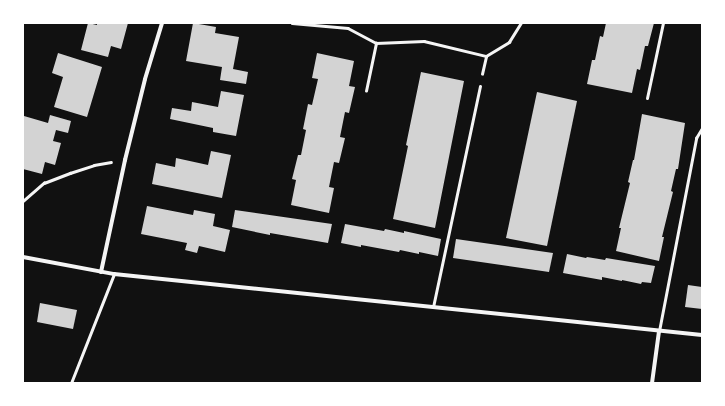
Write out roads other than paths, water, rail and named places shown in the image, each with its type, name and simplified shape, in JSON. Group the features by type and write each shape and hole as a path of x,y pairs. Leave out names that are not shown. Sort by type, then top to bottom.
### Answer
{"street":[{"path":"101,272 125,160 145,79 162,23"},
{"path":"23,257 114,274 702,335"},
{"path":"652,383 659,331"}],"lane":[{"path":"647,98 663,23"},
{"path":"433,307 480,86"},
{"path":"659,331 696,138 702,128"},
{"path":"71,383 114,274"}]}
